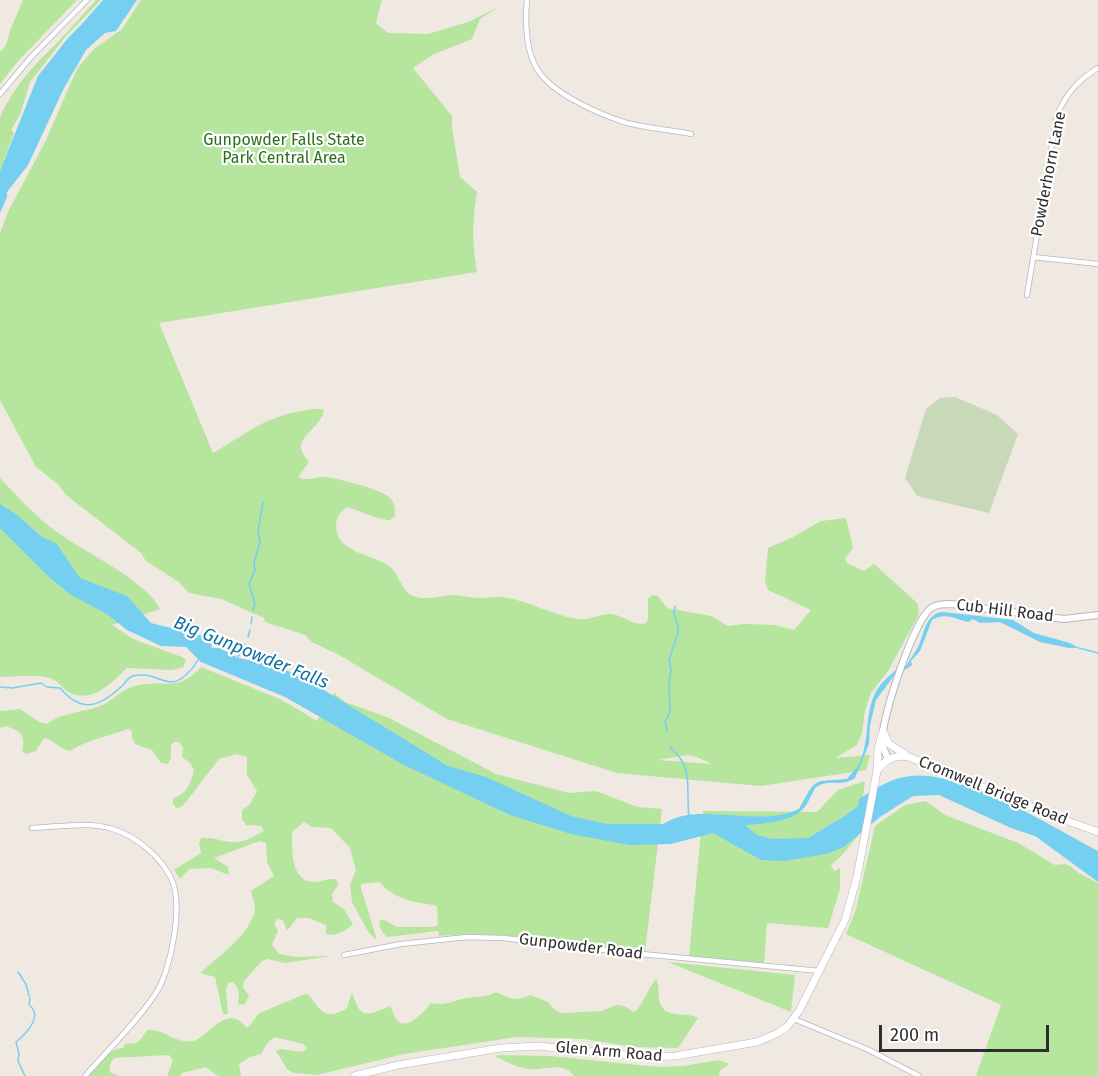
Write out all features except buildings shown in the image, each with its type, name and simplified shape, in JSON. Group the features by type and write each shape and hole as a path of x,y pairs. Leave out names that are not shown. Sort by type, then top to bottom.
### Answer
{"main road":[{"path":"883,731 889,744 909,757"},
{"name":"Glen Arm Road","path":"354,1076 398,1065 514,1047 545,1047 645,1057 687,1055 765,1039 782,1031 794,1018 820,971 837,938 849,907 883,731"},
{"name":"Cromwell Bridge Road","path":"888,759 898,755 909,757 1098,832"},
{"path":"876,775 888,759"}],"street":[{"path":"0,94 31,57 87,0"},
{"path":"527,0 530,50 540,73 552,86 583,104 626,122 691,134"},
{"name":"Powderhorn Lane","path":"1027,295 1057,115 1072,89 1080,80 1098,68"},
{"path":"1033,257 1098,264"},
{"name":"Cub Hill Road","path":"888,759 883,747 883,731 901,669 926,614 932,607 941,604 1064,619 1098,615"},
{"path":"32,828 83,825 112,829 127,835 137,840 153,855 174,887 175,929 163,979 145,1007 84,1076"},
{"name":"Gunpowder Road","path":"344,955 410,942 467,937 503,938 820,971"},
{"path":"794,1018 869,1050 919,1076"}],"green space":[{"path":"23,0 77,0 19,60 0,84 0,52 6,45"},
{"path":"96,0 101,0 66,36 30,82 20,115 11,130 14,133 0,171 0,117 5,107 31,70"},
{"name":"Gunpowder Falls State Park Central Area","path":"141,0 382,0 376,23 388,33 428,34 468,22 499,7 480,19 472,39 432,55 413,68 452,116 460,177 477,192 473,232 477,272 159,323 213,453 275,418 310,409 324,410 320,420 301,444 302,452 309,462 298,477 305,479 326,477 360,485 385,495 392,500 394,506 395,516 390,520 347,507 343,510 336,525 338,535 348,547 390,567 407,592 416,597 452,595 476,598 502,597 577,619 612,614 637,624 646,623 648,599 652,595 658,596 667,608 711,616 728,626 774,625 794,630 811,610 768,590 765,581 768,548 821,521 846,518 853,548 845,558 847,563 864,571 874,564 917,603 919,610 918,616 888,671 871,693 857,745 835,758 870,755 866,770 761,786 617,773 447,719 339,655 312,642 305,635 265,622 264,618 221,599 189,593 179,582 146,561 141,553 66,495 59,485 36,467 0,400 0,233 8,212 45,142 77,69 94,49 122,29","holes":["688,755 712,764 658,760"]},
{"path":"955,397 997,415 1018,434 989,513 917,496 905,478 926,409 940,398"},
{"path":"0,478 49,526 129,578 153,598 160,609 112,625 133,639 182,657 186,660 183,667 172,670 127,668 102,690 87,695 70,693 55,680 46,677 0,677"},
{"path":"201,667 282,700 317,721 334,693 345,702 389,718 496,774 569,793 596,791 637,807 662,809 645,952 515,936 464,934 439,936 438,931 387,937 381,929 380,920 397,927 434,927 438,925 437,907 398,896 379,882 361,884 375,939 367,930 352,902 350,885 356,870 350,848 331,828 312,827 304,822 292,832 294,864 297,872 308,881 337,880 338,885 332,894 333,902 344,909 353,924 348,929 329,935 326,934 326,925 309,918 297,918 287,931 283,920 277,919 274,923 278,931 272,945 279,954 296,957 331,956 285,963 268,959 262,961 244,981 243,987 249,996 244,1005 238,1004 237,987 233,982 228,983 226,991 228,1014 223,1014 215,977 200,973 233,944 248,927 255,909 251,891 274,876 267,862 266,843 259,841 214,858 228,867 229,875 211,868 189,869 180,879 174,870 201,853 199,843 201,838 239,842 264,831 261,826 246,825 242,819 242,810 250,804 257,791 247,775 247,757 237,754 219,759 186,802 176,808 173,799 188,788 194,770 190,763 182,757 183,747 179,742 171,745 171,758 168,764 161,763 152,750 135,744 132,731 128,729 90,741 70,751 44,738 36,751 26,754 22,751 23,738 19,732 6,726 0,728 0,711 20,709 39,722 47,724 60,717 104,704 132,687 184,681"},
{"path":"865,781 858,836 831,865 834,871 840,868 840,889 828,928 767,923 764,963 689,956 703,811 817,812 838,790"},
{"path":"926,801 945,815 1018,843 1055,865 1070,866 1098,883 1098,1076 976,1076 1001,1005 846,934 856,909 875,826 905,805"},
{"path":"668,962 795,975 791,1012"},
{"path":"656,979 659,1001 665,1010 669,1013 698,1018 678,1048 634,1047 583,1039 517,1037 404,1054 317,1075 294,1073 287,1069 276,1051 280,1049 303,1052 307,1048 303,1044 275,1037 268,1042 261,1054 250,1057 239,1064 241,1076 218,1076 206,1067 182,1073 179,1076 167,1076 173,1061 169,1055 114,1058 110,1071 119,1076 88,1076 108,1054 123,1048 126,1043 136,1043 147,1030 158,1031 180,1040 197,1040 218,1023 230,1018 239,1020 247,1028 260,1013 305,994 309,995 325,1013 334,1014 347,1008 352,992 361,1011 370,1013 390,1006 396,1019 405,1024 415,1019 431,1003 446,1004 496,992 513,998 530,995 548,1002 555,1010 562,1013 602,1011 616,1005 624,1006 634,1012"},
{"path":"498,1055 550,1056 658,1067 684,1066 718,1060 730,1064 720,1070 719,1076 574,1076 570,1071 559,1068 520,1067 496,1057"}],"water":[{"path":"103,0 137,0 116,31 105,33 86,50 64,88 28,165 7,192 0,213 0,171 38,76 68,38"},
{"path":"0,504 17,515 42,537 56,543 80,578 127,596 151,623 203,636 216,644 211,645 212,648 220,648 238,658 278,666 314,684 448,766 486,777 571,816 607,824 663,824 677,817 693,814 765,816 799,809 816,783 847,779 858,766 863,753 873,697 887,678 906,666 917,648 926,624 933,616 943,612 1013,620 1034,633 1070,643 1079,648 1040,642 1000,622 980,623 973,619 968,622 946,616 932,620 920,651 911,661 912,665 896,673 876,700 870,725 869,744 855,778 816,787 804,808 792,816 776,821 745,825 757,835 772,839 808,838 843,817 858,806 859,799 883,784 903,777 931,776 980,790 1098,851 1098,882 1035,836 1011,828 939,795 913,796 880,817 844,847 826,854 784,861 761,860 713,833 671,844 629,845 571,834 510,815 404,765 285,697 201,662 186,647 161,646 127,630 107,614 71,595 49,577 0,528"}],"waterway":[{"path":"253,610 255,603 249,584 255,570 254,563 260,542 258,532 263,502"},
{"path":"667,731 665,722 670,712 671,669 669,660 678,633 674,614 675,606"},
{"path":"251,624 252,617"},
{"name":"Big Gunpowder Falls","path":"248,637 250,630"},
{"name":"Big Gunpowder Falls","path":"237,659 245,644"},
{"path":"1079,648 1098,653"},
{"path":"0,687 12,688 41,683 47,687 60,688 76,702 91,704 115,693 128,678 133,676 148,676 174,682 190,671 198,660"},
{"path":"670,747 684,764 686,771 689,816"},
{"path":"18,972 26,984 29,996"},
{"path":"18,1060 16,1042 34,1020 35,1014 29,1005 30,998"},
{"path":"18,1061 25,1076"}]}
